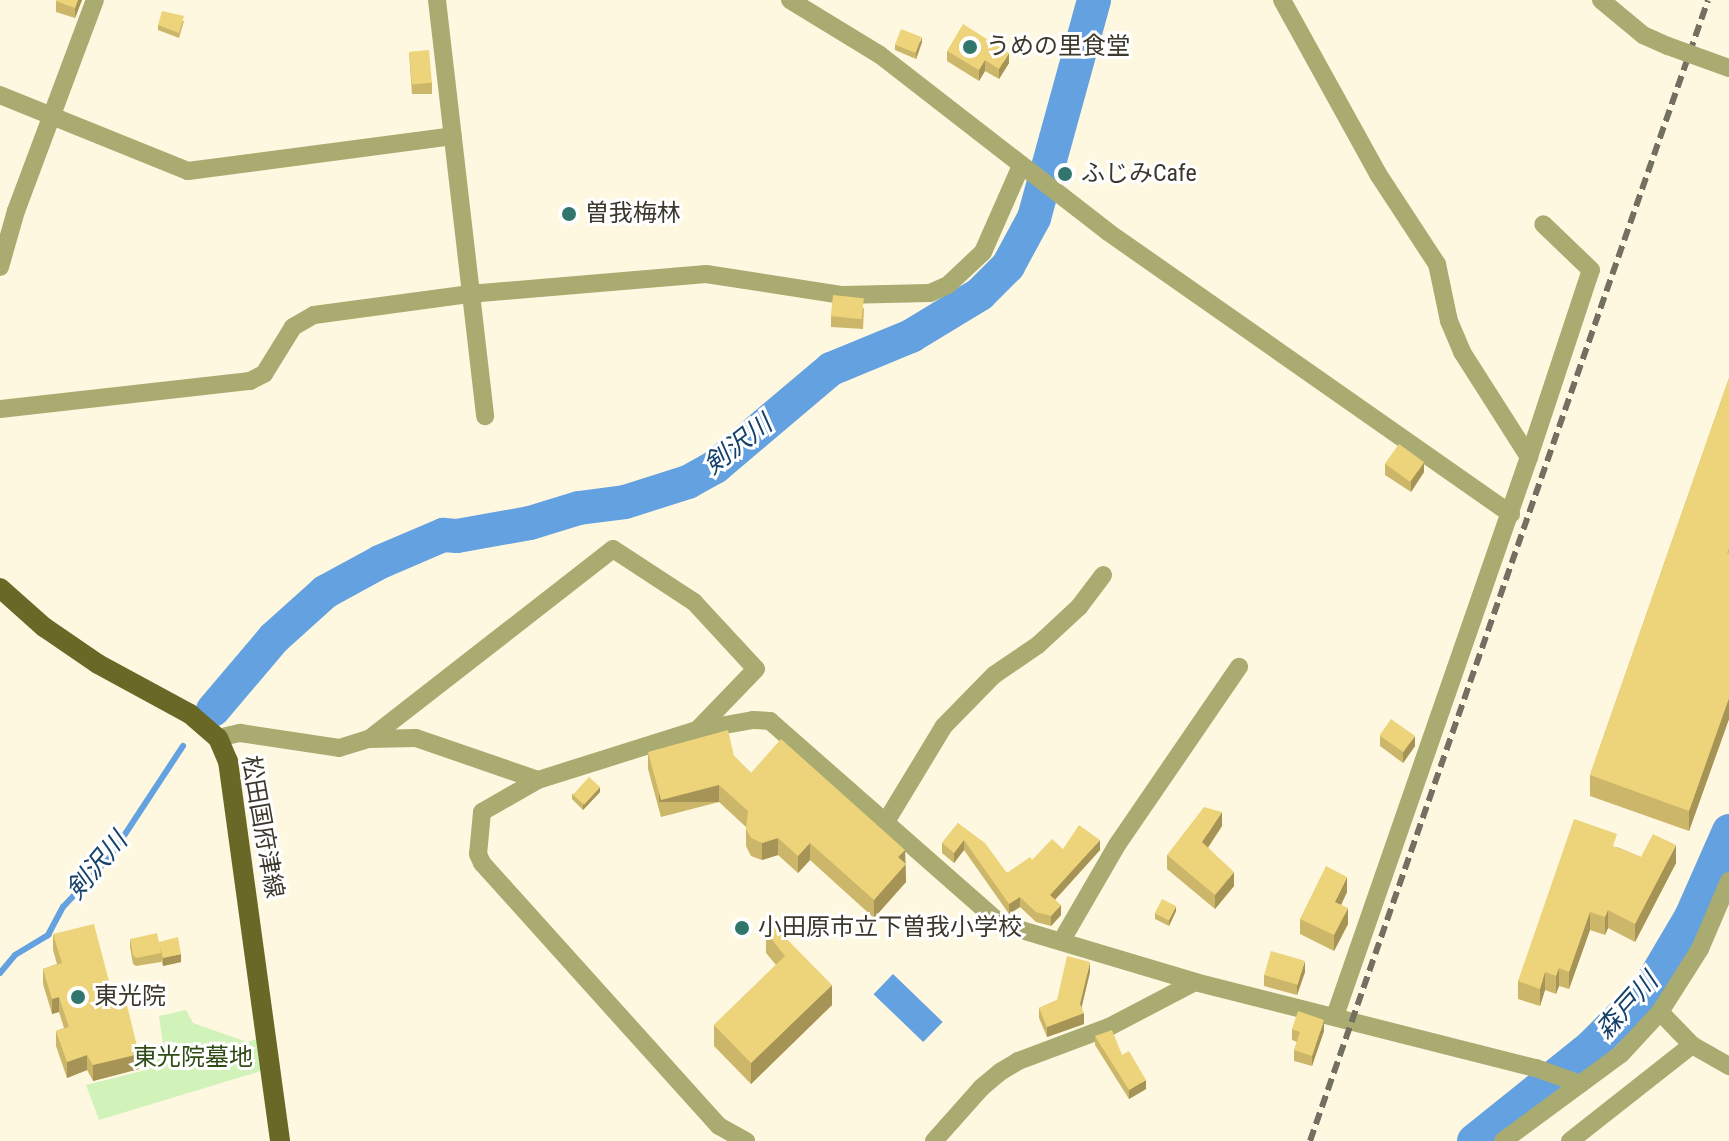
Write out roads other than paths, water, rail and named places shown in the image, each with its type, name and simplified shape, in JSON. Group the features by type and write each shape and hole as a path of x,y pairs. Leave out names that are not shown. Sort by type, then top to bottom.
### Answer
{"main road":[{"name":"松田国府津線","path":"0,588 44,627 87,656 190,714 218,738 228,761 280,1141"}],"street":[{"path":"0,267 95,0"},
{"path":"437,0 485,416"},
{"path":"790,0 880,55 1108,232 1511,514"},
{"path":"1282,0 1378,174 1437,264 1449,321 1462,352 1529,457"},
{"path":"1601,0 1643,35 1729,68"},
{"path":"0,95 188,171 453,136"},
{"path":"0,409 255,380 264,374 293,327 314,315 469,294 706,274 842,295 930,293 948,285 983,252 1026,169"},
{"path":"1335,1016 1511,514 1591,270 1543,224"},
{"path":"369,739 613,549 694,602 756,669 697,730"},
{"path":"887,820 944,726 994,675 1038,645 1079,607 1103,575"},
{"path":"1062,940 1117,845 1239,667"},
{"path":"746,1141 719,1126 482,863 478,854 482,812 538,780 697,730 753,720 770,721 887,820 1001,924 1195,982 1536,1068 1580,1084"},
{"path":"218,738 240,733 339,748 369,739 416,738 538,780"},
{"path":"1503,1141 1621,1054 1660,1012 1700,949 1729,881"},
{"path":"934,1141 981,1088 1018,1061 1109,1027 1195,982"},
{"path":"1660,1012 1692,1045 1729,1066"},
{"path":"1570,1141 1692,1045"}],"water":[{"path":"893,974 943,1022 923,1042 874,994"}],"waterway":[{"name":"剣沢川","path":"213,710 274,638 325,592 380,562 443,535 457,536 530,523 579,508 625,502 688,482 715,467 831,369 911,336 980,294 1008,266 1034,218 1094,0"},
{"name":"剣沢川","path":"0,973 15,955 48,935 63,907 110,857 183,746"},
{"name":"森戸川","path":"1474,1141 1592,1046 1648,990 1691,917 1729,831"}],"railway":[{"path":"1310,1141 1708,0"}],"place":[{"name":"うめの里食堂","path":"970,47"},
{"name":"ふじみCafe","path":"1065,174"},
{"name":"曽我梅林","path":"569,214"},
{"name":"小田原市立下曽我小学校","path":"742,928"},
{"name":"東光院","path":"78,997"}],"park label":[{"name":"東光院墓地","path":"193,1058"}]}
